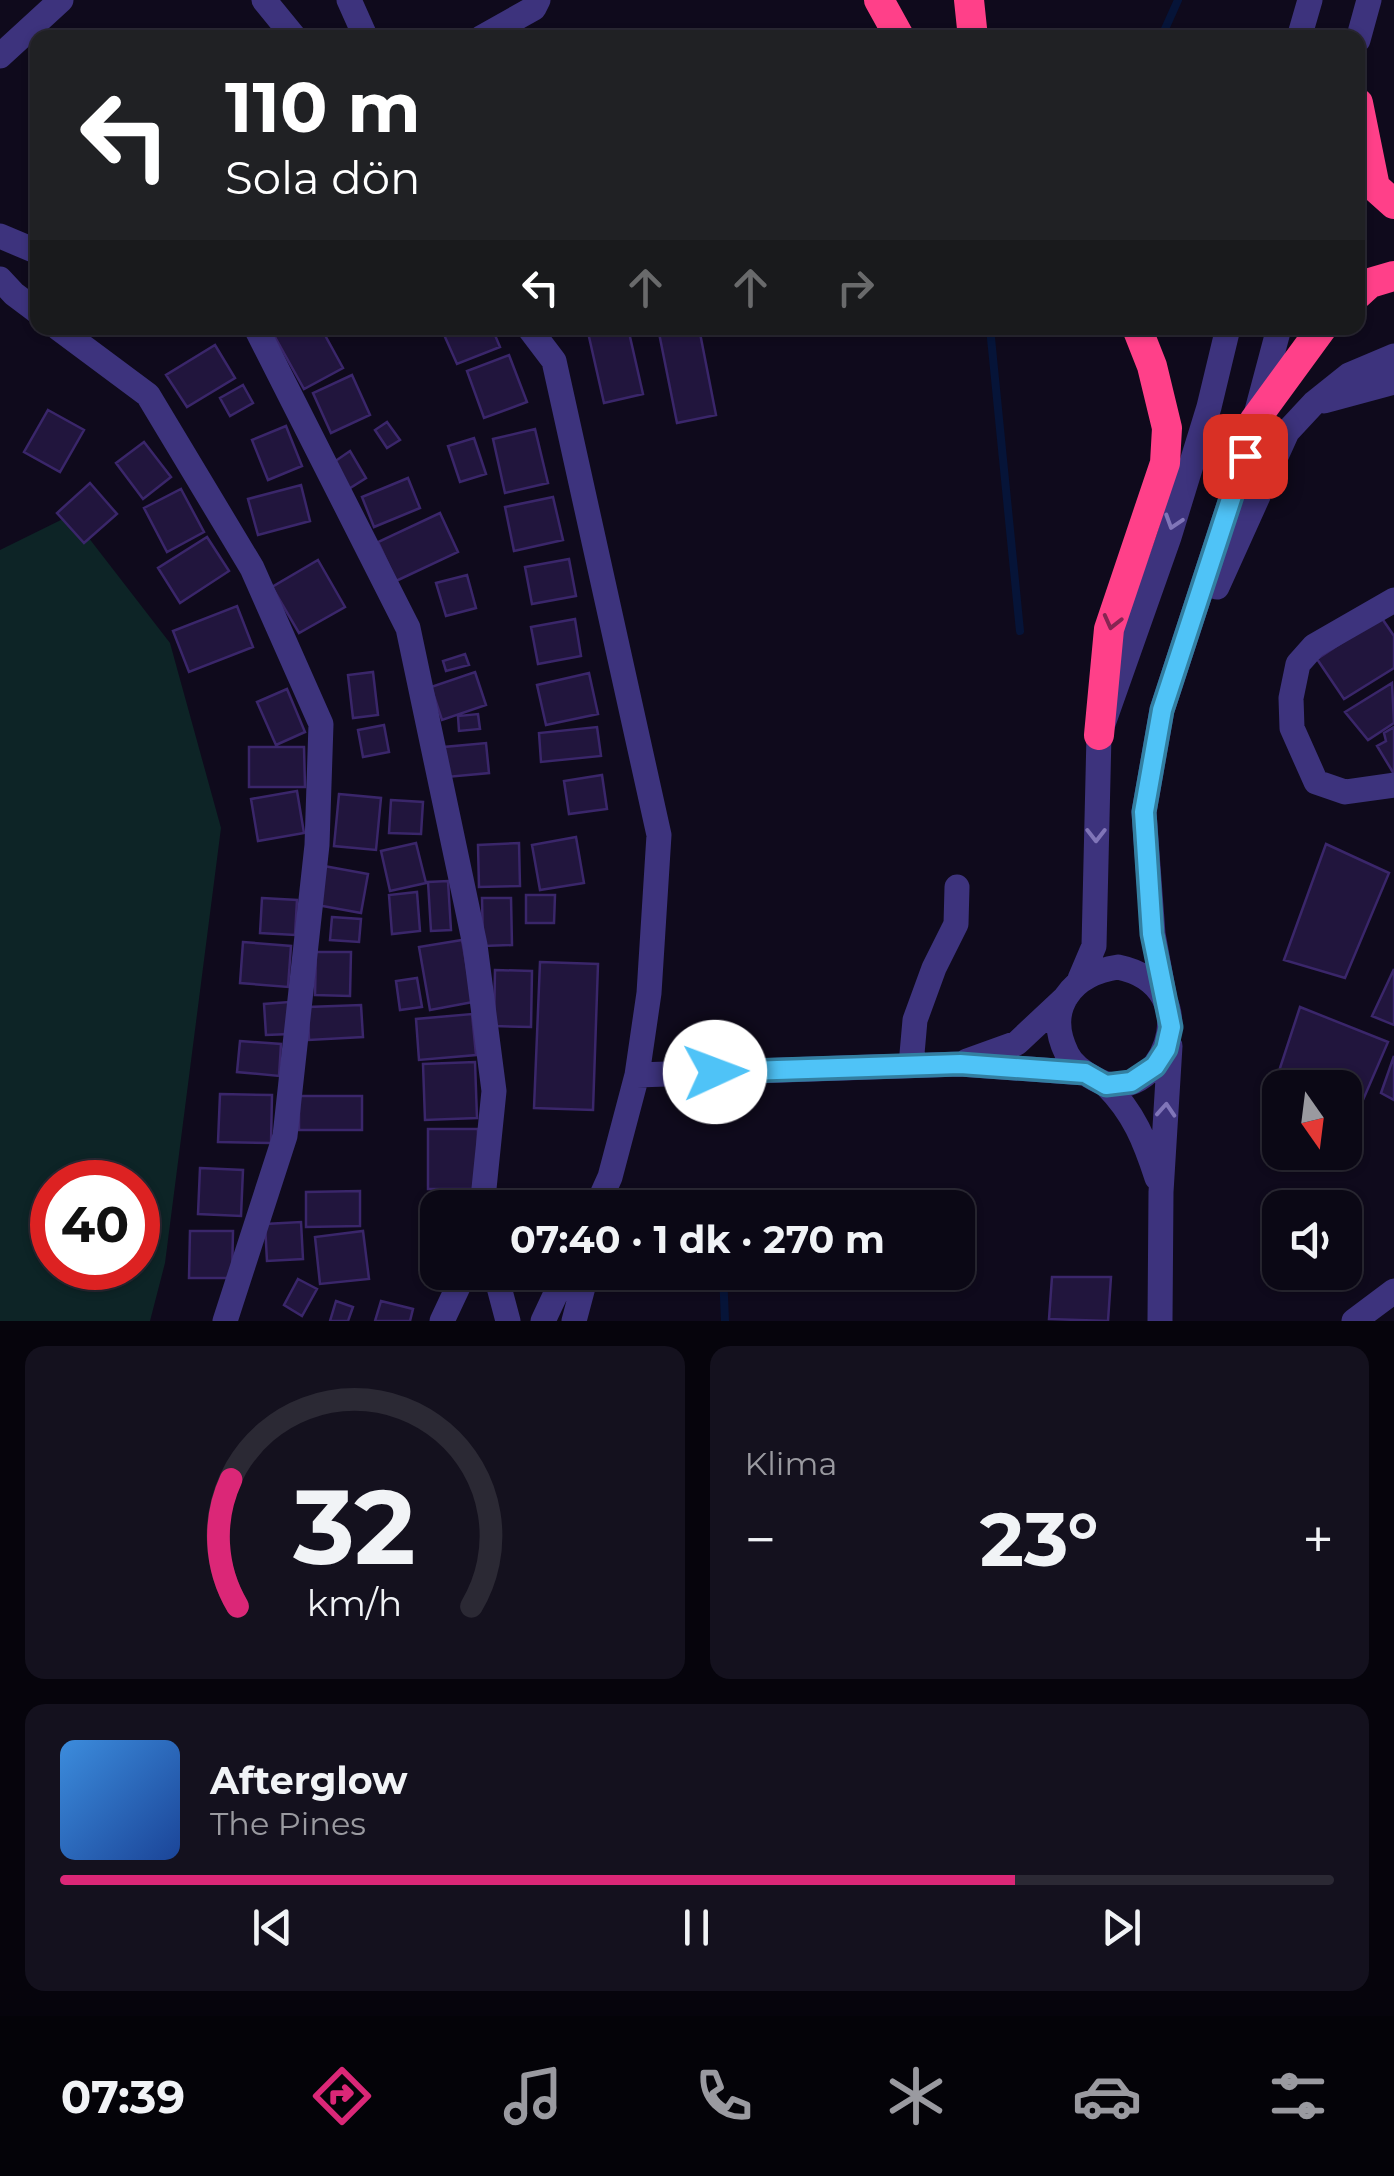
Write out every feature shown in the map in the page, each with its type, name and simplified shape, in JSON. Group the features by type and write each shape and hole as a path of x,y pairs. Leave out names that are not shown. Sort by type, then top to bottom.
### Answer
{"highway":[{"path":"879,0 896,30"},
{"path":"969,0 972,30"},
{"path":"1365,138 1375,187 1394,204"},
{"path":"1365,288 1394,276"},
{"path":"1099,734 1109,628 1165,463 1167,428 1152,366 1139,335"},
{"path":"1254,422 1317,335"}],"street":[{"path":"0,56 61,0"},
{"path":"264,0 288,30"},
{"path":"349,0 362,30"},
{"path":"495,30 534,8 538,0"},
{"path":"1301,30 1310,0"},
{"path":"1361,30 1369,0"},
{"path":"0,236 30,249"},
{"path":"0,278 30,306"},
{"path":"67,335 148,395 252,568 321,724 317,845 285,1136 224,1321"},
{"path":"260,335 408,628 475,945 494,1091 484,1190"},
{"path":"534,335 554,361 659,835 649,993 637,1075 606,1190"},
{"path":"1161,1192 1144,1135 1126,1105 1069,1059 1058,1034 1058,1017 1094,946 1099,734 1169,537 1210,407 1226,335"},
{"path":"1160,1321 1161,1192 1171,1027 1152,934 1144,812 1162,710 1278,335"},
{"path":"1162,710 1287,432 1314,403 1349,375 1394,356"},
{"path":"1314,403 1394,382"},
{"path":"1394,600 1314,646 1298,664 1291,698 1292,728 1316,782 1345,792 1394,785"},
{"path":"911,1065 915,1020 956,924 957,887"},
{"path":"960,1064 1017,1043 1096,970 1118,967 1136,971 1156,983 1165,1000"},
{"path":"637,1075 960,1064 1131,1082 1155,1066 1166,1049 1171,1027"},
{"path":"442,1321 457,1290"},
{"path":"500,1290 508,1321"},
{"path":"543,1321 558,1290"},
{"path":"574,1321 582,1290"},
{"path":"1354,1321 1394,1291"}],"green space":[{"path":"71,515 170,643 221,828 160,1282 160,1160 30,1160 30,1290 158,1290 150,1321 0,1321 0,550"}],"building":[{"path":"274,335 325,335 343,368 304,389"},
{"path":"444,335 495,335 500,347 457,364"},
{"path":"589,335 630,335 643,394 604,403"},
{"path":"659,335 700,335 716,415 677,423"},
{"path":"215,345 235,378 187,407 166,375"},
{"path":"509,355 527,402 484,418 467,371"},
{"path":"352,375 370,415 331,433 313,393"},
{"path":"243,385 253,403 230,416 220,398"},
{"path":"48,410 84,430 60,472 24,452"},
{"path":"387,422 400,440 387,448 375,430"},
{"path":"286,426 302,466 268,480 252,440"},
{"path":"535,429 548,483 505,493 493,439"},
{"path":"474,438 486,474 460,482 448,446"},
{"path":"144,442 171,477 143,499 116,463"},
{"path":"350,451 366,478 347,490 331,464"},
{"path":"408,478 420,508 374,527 362,497"},
{"path":"90,483 117,514 84,543 57,513"},
{"path":"301,485 310,521 258,535 248,499"},
{"path":"181,489 204,532 167,552 144,508"},
{"path":"553,497 563,540 514,551 505,507"},
{"path":"440,513 458,552 396,581 378,542"},
{"path":"207,537 229,571 180,603 158,568"},
{"path":"569,559 576,596 532,604 525,567"},
{"path":"318,560 345,607 299,633 272,587"},
{"path":"467,575 476,608 446,616 436,583"},
{"path":"237,606 253,647 189,672 173,631"},
{"path":"1381,617 1394,636 1394,668 1344,699 1317,659"},
{"path":"575,619 581,656 538,664 531,627"},
{"path":"465,654 469,665 446,671 443,661"},
{"path":"373,672 378,715 353,718 348,675"},
{"path":"475,672 486,705 442,720 431,687"},
{"path":"589,673 598,714 546,725 537,685"},
{"path":"1392,683 1394,723 1368,740 1345,712"},
{"path":"287,689 305,732 276,745 257,702"},
{"path":"478,714 480,729 459,731 458,716"},
{"path":"384,725 389,752 363,757 358,730"},
{"path":"597,727 601,756 541,762 539,733"},
{"path":"1394,727 1394,774 1377,746 1386,741 1384,733"},
{"path":"486,743 489,773 447,777 444,747"},
{"path":"249,747 304,747 305,787 249,787"},
{"path":"602,775 607,809 569,814 564,781"},
{"path":"297,791 304,833 258,841 251,799"},
{"path":"339,794 381,798 376,850 334,846"},
{"path":"391,800 423,802 421,834 389,833"},
{"path":"576,837 584,883 540,890 532,845"},
{"path":"416,843 426,883 390,891 381,851"},
{"path":"519,843 520,886 479,887 478,845"},
{"path":"1326,844 1389,873 1345,978 1284,960"},
{"path":"324,866 368,874 361,913 317,905"},
{"path":"448,881 451,930 431,931 428,882"},
{"path":"417,892 420,931 392,934 389,895"},
{"path":"526,895 555,895 554,923 526,923"},
{"path":"262,898 297,900 295,935 260,933"},
{"path":"482,898 511,898 512,945 483,946"},
{"path":"332,917 361,919 359,942 330,940"},
{"path":"462,940 473,1002 430,1010 419,947"},
{"path":"243,942 291,946 288,987 240,983"},
{"path":"316,952 351,952 350,996 315,995"},
{"path":"540,962 598,964 593,1110 534,1108"},
{"path":"1394,969 1394,1025 1372,1016"},
{"path":"495,970 532,971 531,1027 494,1026"},
{"path":"417,978 422,1007 400,1010 396,981"},
{"path":"289,1002 291,1034 266,1035 264,1004"},
{"path":"361,1005 363,1037 309,1040 308,1007"},
{"path":"1300,1007 1388,1042 1363,1100 1362,1070 1280,1068"},
{"path":"472,1014 476,1055 419,1060 416,1019"},
{"path":"240,1041 281,1044 279,1076 237,1072"},
{"path":"1394,1056 1394,1100 1381,1093"},
{"path":"475,1062 477,1118 425,1120 423,1064"},
{"path":"220,1094 272,1095 271,1143 218,1142"},
{"path":"299,1096 362,1096 362,1130 299,1130"},
{"path":"428,1129 478,1129 477,1189 428,1189"},
{"path":"200,1168 243,1170 241,1216 198,1214"},
{"path":"360,1191 360,1226 306,1227 306,1192"},
{"path":"301,1222 303,1259 267,1261 265,1224"},
{"path":"190,1231 233,1231 232,1278 189,1278"},
{"path":"363,1231 369,1279 320,1284 315,1237"},
{"path":"1052,1277 1111,1277 1108,1321 1049,1319"},
{"path":"298,1279 317,1289 302,1316 284,1305"},
{"path":"336,1301 353,1307 348,1321 330,1321"},
{"path":"381,1301 413,1309 410,1321 375,1321"}],"waterway":[{"path":"1165,30 1178,0"},
{"path":"991,335 1020,631"},
{"path":"724,1290 725,1321"}],"route":[{"path":"715,1072 960,1064 1085,1073 1106,1085 1131,1082 1155,1066 1166,1049 1171,1027 1152,934 1144,812 1162,710 1245,456"}]}
